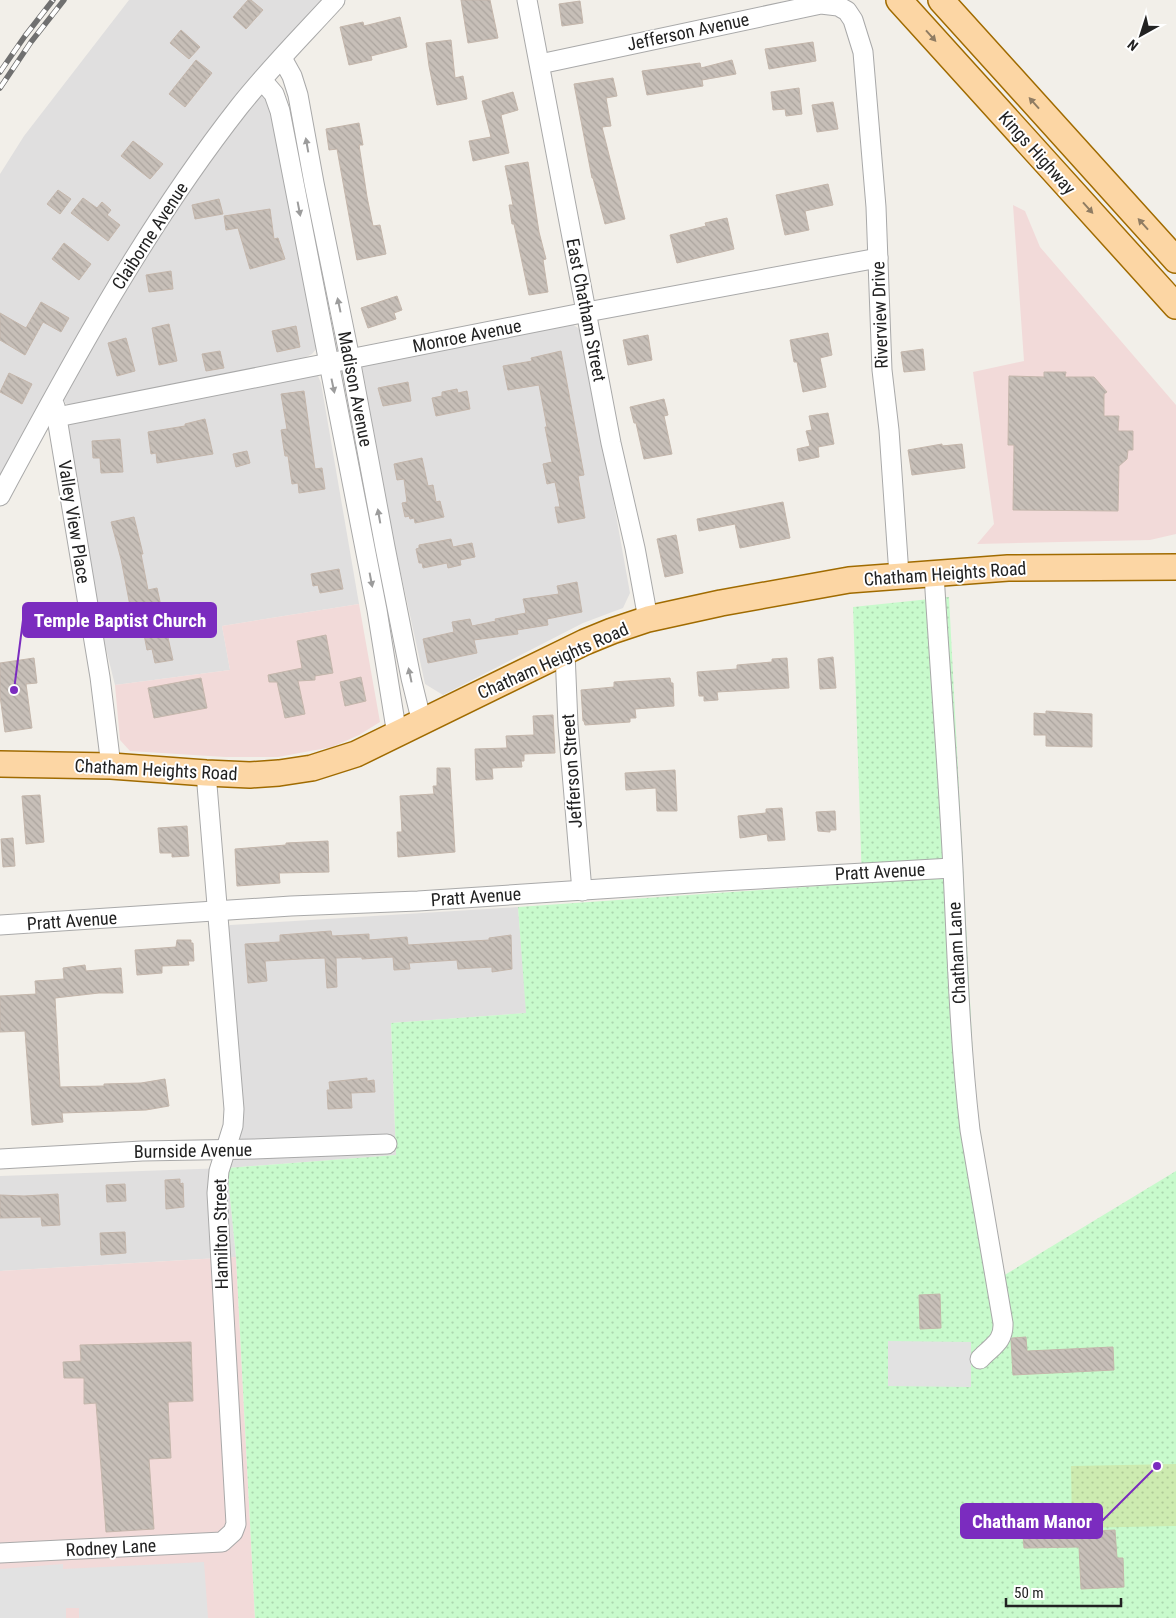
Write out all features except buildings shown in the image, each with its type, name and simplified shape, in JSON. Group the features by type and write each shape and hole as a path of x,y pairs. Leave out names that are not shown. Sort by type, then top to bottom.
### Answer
{"main road":[{"name":"Kings Highway","path":"899,0 1176,306"},
{"name":"Kings Highway","path":"941,0 1176,260"},
{"name":"Chatham Heights Road","path":"0,764 111,766 250,775 312,768 356,754 612,631 648,620 721,603 849,580 899,575 1008,568 1176,567"}],"street":[{"name":"Claiborne Avenue","path":"0,496 88,335 155,226 194,167 239,107 335,0"},
{"name":"East Chatham Street","path":"528,0 611,444 648,620"},
{"name":"Jefferson Avenue","path":"540,64 827,3 847,11 859,34 863,56"},
{"name":"Riverview Drive","path":"863,56 876,207 882,370 889,430 899,575"},
{"name":"Madison Avenue","path":"282,58 292,76 298,95 385,547 411,678 422,723"},
{"name":"Madison Avenue","path":"262,80 274,94 280,111 377,610 396,735"},
{"name":"Monroe Avenue","path":"57,417 587,312 878,258"},
{"name":"Valley View Place","path":"53,397 100,678 111,766"},
{"name":"Chatham Lane","path":"934,574 967,1102 1003,1329 996,1346 980,1359"},
{"name":"Jefferson Street","path":"565,652 568,726 582,891"},
{"name":"Hamilton Street","path":"206,773 234,1109 234,1126 219,1171 217,1193 236,1524 233,1532 222,1542"},
{"name":"Pratt Avenue","path":"0,925 952,868"},
{"name":"Burnside Avenue","path":"0,1159 142,1151 387,1144"},
{"name":"Rodney Lane","path":"0,1553 222,1542"}],"shaded area":[{"path":"129,0 325,0 264,66 0,481 0,174 24,136"},
{"path":"260,94 268,98 317,348 312,354 302,359 73,407 65,403 62,397 130,278 192,181"},
{"path":"1013,205 1025,211 1040,247 1176,405 1176,534 1150,540 977,544 994,524 973,372 1024,361"},
{"path":"569,322 578,328 584,337 630,593 623,608 583,623 443,695 425,684 355,363"},
{"path":"311,372 318,376 321,383 359,604 222,626 230,670 115,685 89,581 65,427 69,422"},
{"path":"359,604 380,722 359,735 332,747 278,757 225,757 130,751 120,740 115,685 230,670 222,626"},
{"path":"518,907 527,1013 391,1023 396,1155 227,1168 224,931 230,925"},
{"path":"227,1168 236,1257 0,1271 0,1176"},
{"path":"236,1257 255,1618 0,1618 0,1271"},
{"path":"888,1341 971,1342 971,1387 888,1386"},
{"path":"204,1562 208,1618 79,1618 79,1608 66,1608 66,1618 0,1618 0,1569 63,1564 63,1569"}],"green space":[{"path":"949,597 975,1097 1003,1276 1176,1171 1176,1618 255,1618 236,1257 227,1168 396,1155 391,1023 526,1013 518,907 862,883 853,607"},
{"path":"1176,1464 1176,1526 1072,1528 1071,1466"}],"railway":[{"path":"0,72 53,0"},
{"path":"0,88 31,42 64,0"}],"place":[{"name":"Temple Baptist Church","path":"14,690"},
{"name":"Chatham Manor","path":"1157,1466"}]}
